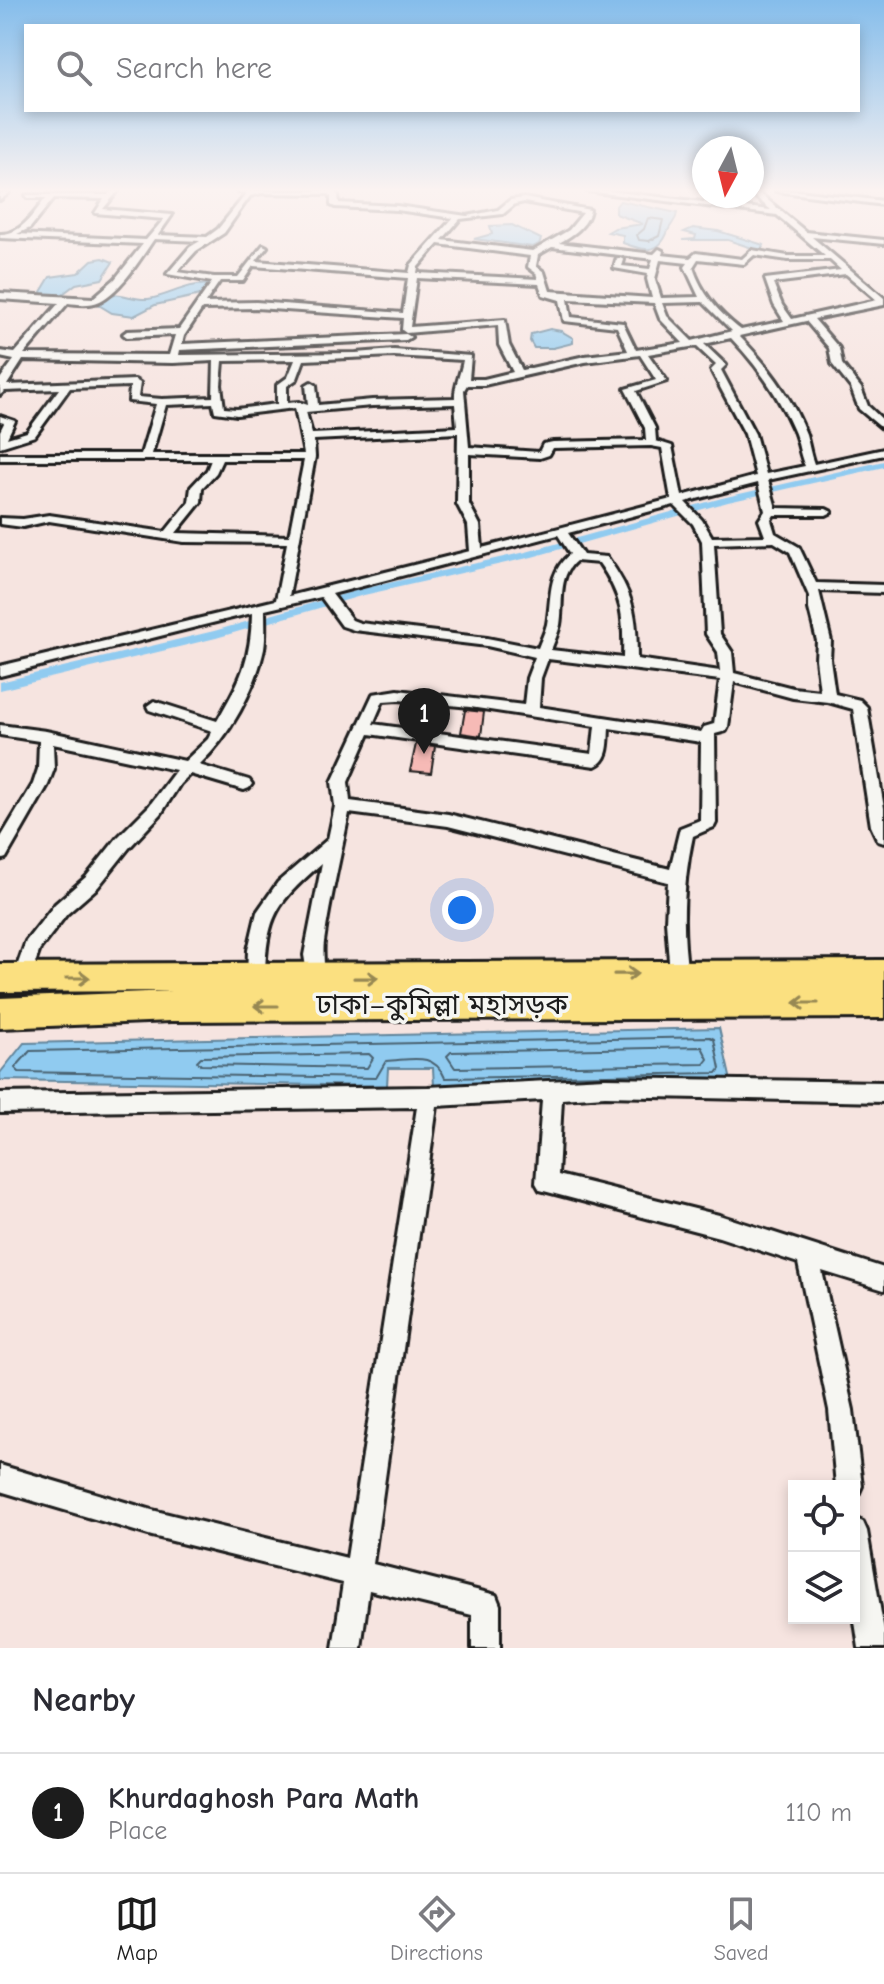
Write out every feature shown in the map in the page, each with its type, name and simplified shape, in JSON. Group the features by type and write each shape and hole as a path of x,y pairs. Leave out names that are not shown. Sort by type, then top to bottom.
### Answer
{"highway":[{"name":"ঢাকা–কুমিল্লা মহাসড়ক","path":"11,978 884,974"},
{"name":"ঢাকা–কুমিল্লা মহাসড়ক","path":"0,1013 171,1006 884,1003"}],"street":[{"path":"0,296 97,299 129,268"},
{"path":"176,268 171,274 217,279 240,279 248,268"},
{"path":"312,268 542,282"},
{"path":"403,353 415,268"},
{"path":"535,268 540,272 546,293 561,296 657,301 706,299"},
{"path":"618,268 652,272"},
{"path":"653,268 657,301 663,317 721,365 716,370 724,390 742,416 766,492 765,520 772,539"},
{"path":"689,268 690,275 706,299 772,377 803,438 806,460 812,468"},
{"path":"846,268 884,301"},
{"path":"789,321 768,281 850,271"},
{"path":"173,360 182,332 217,279"},
{"path":"561,296 565,301 567,319 620,325 662,381 630,389 650,428 651,443"},
{"path":"16,357 64,300"},
{"path":"476,554 474,525 463,504 464,450 459,386 464,382 484,382 585,359 694,344 884,301"},
{"path":"199,306 256,305 406,316"},
{"path":"807,317 834,348 837,364 856,388 863,407 870,417 884,427"},
{"path":"175,347 406,333 502,322 504,345 519,374"},
{"path":"127,334 182,332"},
{"path":"282,406 282,385 292,379 305,356 301,340"},
{"path":"0,354 16,357 173,360 403,353 468,358 464,382"},
{"path":"0,390 19,359 16,357"},
{"path":"219,358 217,400 219,410 224,412 294,404 301,409 460,401"},
{"path":"0,390 68,384 135,383 133,399 162,402 217,400"},
{"path":"0,443 31,434 68,384"},
{"path":"311,385 313,408"},
{"path":"146,456 162,402"},
{"path":"282,601 310,457 301,409"},
{"path":"0,419 10,421 0,443"},
{"path":"308,437 463,430"},
{"path":"464,450 540,455 545,453 547,446 553,445 651,443 667,446 680,504 695,519 708,541 713,634 726,654 726,676 721,727 709,731 707,738 710,750 708,823 686,832 676,877 675,950 679,974"},
{"path":"0,671 680,504 766,492 812,468 884,452"},
{"path":"168,535 195,502 197,487 212,471 218,456"},
{"path":"0,457 310,457"},
{"path":"766,492 826,512"},
{"path":"0,521 23,523 49,518 204,539 295,540"},
{"path":"564,534 579,558 603,560 629,603 630,663"},
{"path":"708,541 772,539 795,550 811,587 824,641 828,697"},
{"path":"531,712 534,678 544,654 556,607 557,581 565,564 577,554"},
{"path":"811,587 884,589"},
{"path":"323,591 347,623 359,627 726,676 793,693 855,703 860,707 879,826 884,837"},
{"path":"11,978 61,909 92,882 203,754 221,728 252,667 258,645 259,609"},
{"path":"315,979 313,955 343,806 340,782 378,697 441,699 707,738"},
{"path":"154,706 221,728"},
{"path":"365,728 455,738 595,760 599,755 602,724"},
{"path":"0,730 46,736 189,767 244,784"},
{"path":"0,853 40,785 46,769 46,736"},
{"path":"343,806 448,820 676,877"},
{"path":"256,977 256,944 261,921 271,900 333,844"},
{"path":"0,1103 428,1097 605,1087 884,1092"},
{"path":"553,1090 547,1183 719,1226 884,1279"},
{"path":"347,1648 428,1097"},
{"path":"807,1255 841,1410 848,1480"},
{"path":"0,1478 152,1523 486,1605 486,1648"},
{"path":"857,1552 873,1648"}],"water":[{"path":"83,268 109,268 102,279 76,284 60,296 39,295 50,277 78,273"},
{"path":"210,285 205,294 155,305 134,316 112,313 97,304 111,294 148,299 194,286"},
{"path":"550,329 573,338 573,343 553,348 534,348 530,341 531,334"},
{"path":"719,1028 731,1081 434,1086 433,1068 388,1068 387,1086 0,1080 0,1073 24,1043"}],"building":[{"path":"465,710 484,712 481,736 461,733"},
{"path":"416,744 435,746 431,773 410,771"}],"waterway":[{"path":"0,686 216,634 362,592 528,555 726,500 884,464"}],"place":[{"name":"Khurdaghosh Para Math","path":"424,754"}]}
